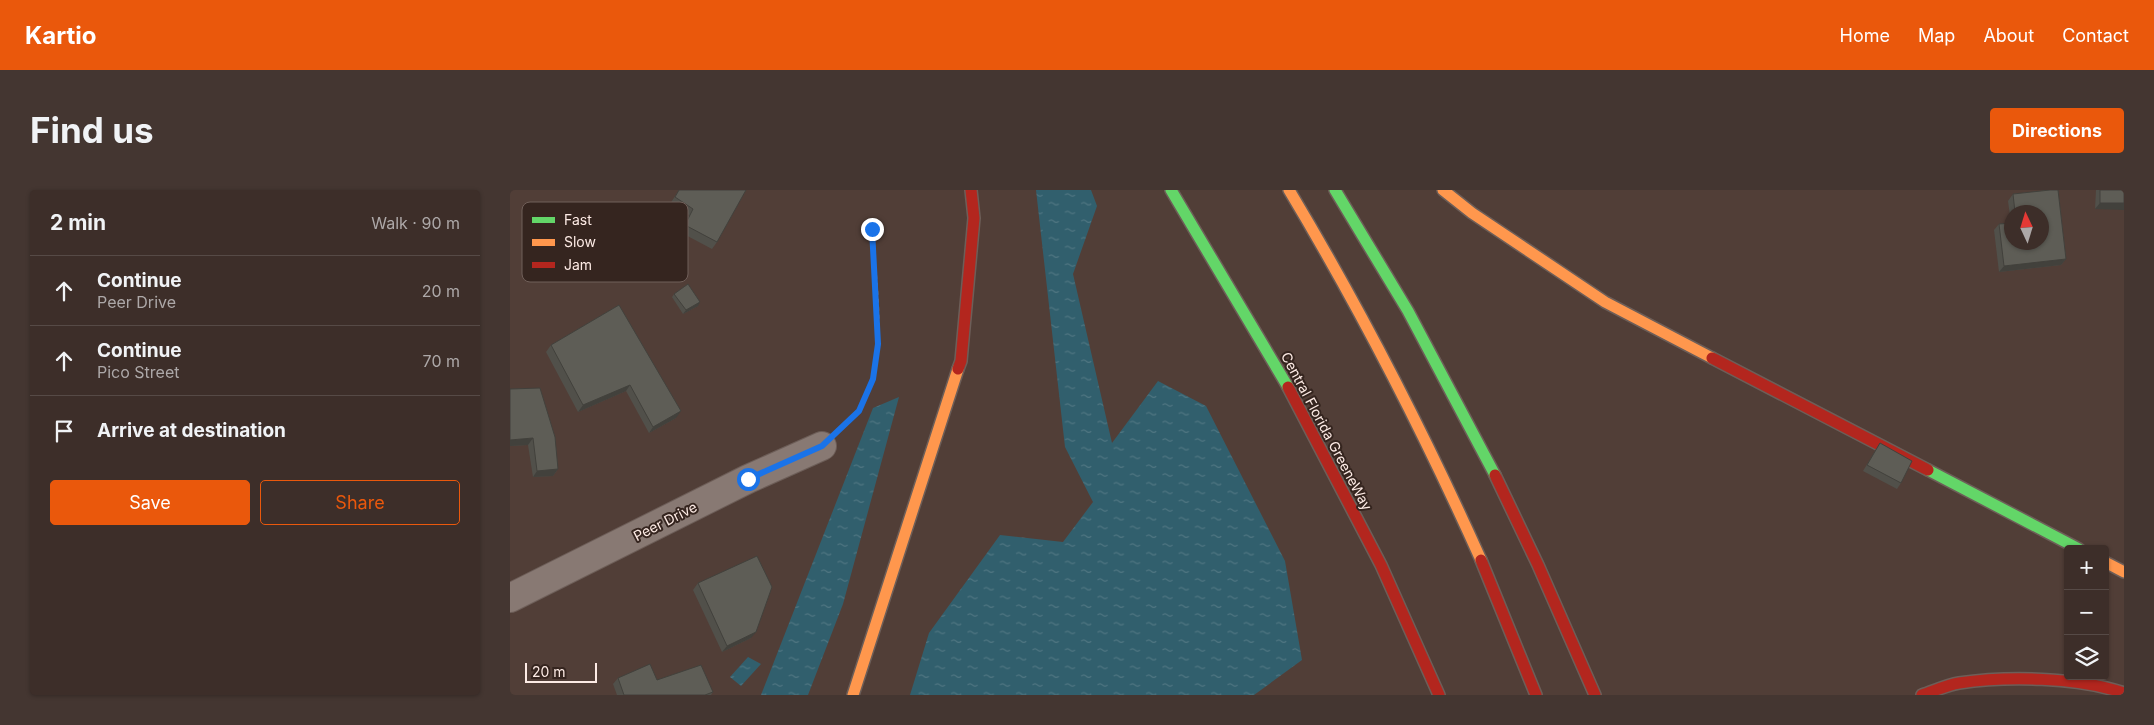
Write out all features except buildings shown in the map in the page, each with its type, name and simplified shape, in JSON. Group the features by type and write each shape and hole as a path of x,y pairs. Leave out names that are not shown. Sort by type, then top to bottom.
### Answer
{"highway":[{"path":"853,695 961,361 974,218 971,190"},
{"name":"Central Florida GreeneWay","path":"1171,190 1242,302 1338,482 1410,625 1438,695"},
{"path":"1289,190 1387,365 1432,455 1481,560 1536,695"},
{"path":"1334,190 1374,251 1480,444 1550,587 1595,695"},
{"path":"1444,190 1472,212 1606,302 2071,545"},
{"path":"2109,564 2124,572"},
{"path":"1922,695 1957,683 2022,678 2107,687 2124,694"}],"street":[{"name":"Peer Drive","path":"510,598 748,479 822,446"}],"path":[{"path":"822,446 859,411 873,379 878,344 872,229"}],"water":[{"path":"1036,190 1091,190 1097,206 1073,274 1112,443 1158,381 1206,406 1285,561 1302,660 1254,695 910,695 929,633 1000,535 1063,542 1093,502 1065,447"},
{"path":"899,397 843,604 808,695 761,695 873,408"},
{"path":"748,657 761,664 741,686 730,677"}],"traffic: fast":[{"path":"1171,190 1288,387"},
{"path":"1335,190 1408,311 1495,475"},
{"path":"1928,470 2071,545"}],"traffic: slow":[{"path":"1289,190 1316,235 1391,372 1481,560"},
{"path":"1443,190 1472,213 1605,302 1712,358"},
{"path":"853,695 958,369"},
{"path":"2109,564 2124,572"}],"traffic: jam":[{"path":"958,369 961,361 974,218 971,190"},
{"path":"1712,358 1928,470"},
{"path":"1288,387 1381,565 1439,695"},
{"path":"1495,475 1538,565 1595,695"},
{"path":"1481,560 1536,695"},
{"path":"1922,695 1959,683 1999,679 2064,681 2124,693"}],"route":[{"path":"748,479 822,446 859,411 873,379 878,344 872,229"}]}
